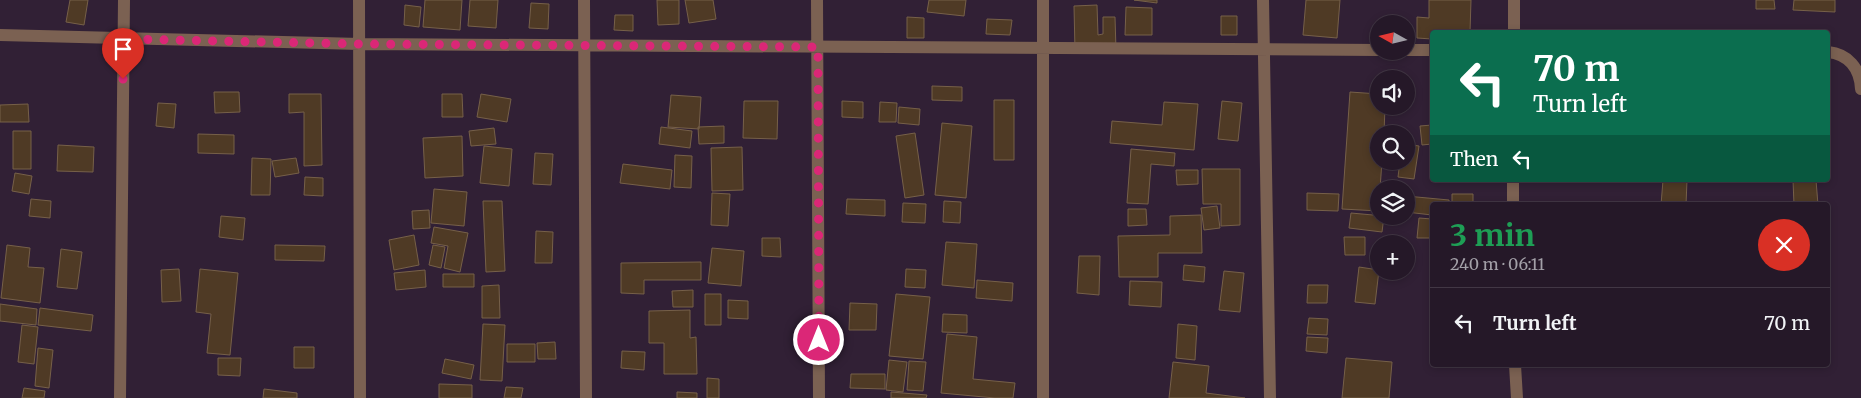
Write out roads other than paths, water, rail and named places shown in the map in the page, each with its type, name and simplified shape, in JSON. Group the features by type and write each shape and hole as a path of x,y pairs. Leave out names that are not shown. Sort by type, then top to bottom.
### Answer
{"street":[{"path":"120,398 124,0"},
{"path":"359,0 360,398"},
{"path":"584,0 586,398"},
{"path":"818,0 819,398"},
{"path":"1043,0 1043,398"},
{"path":"1263,0 1270,398"},
{"path":"1514,0 1514,30"},
{"path":"0,35 360,44 1370,50"},
{"path":"1415,50 1430,50"},
{"path":"1830,52 1845,56 1855,66 1861,81 1861,89"},
{"path":"1512,202 1513,182"},
{"path":"1515,367 1517,398"}]}
